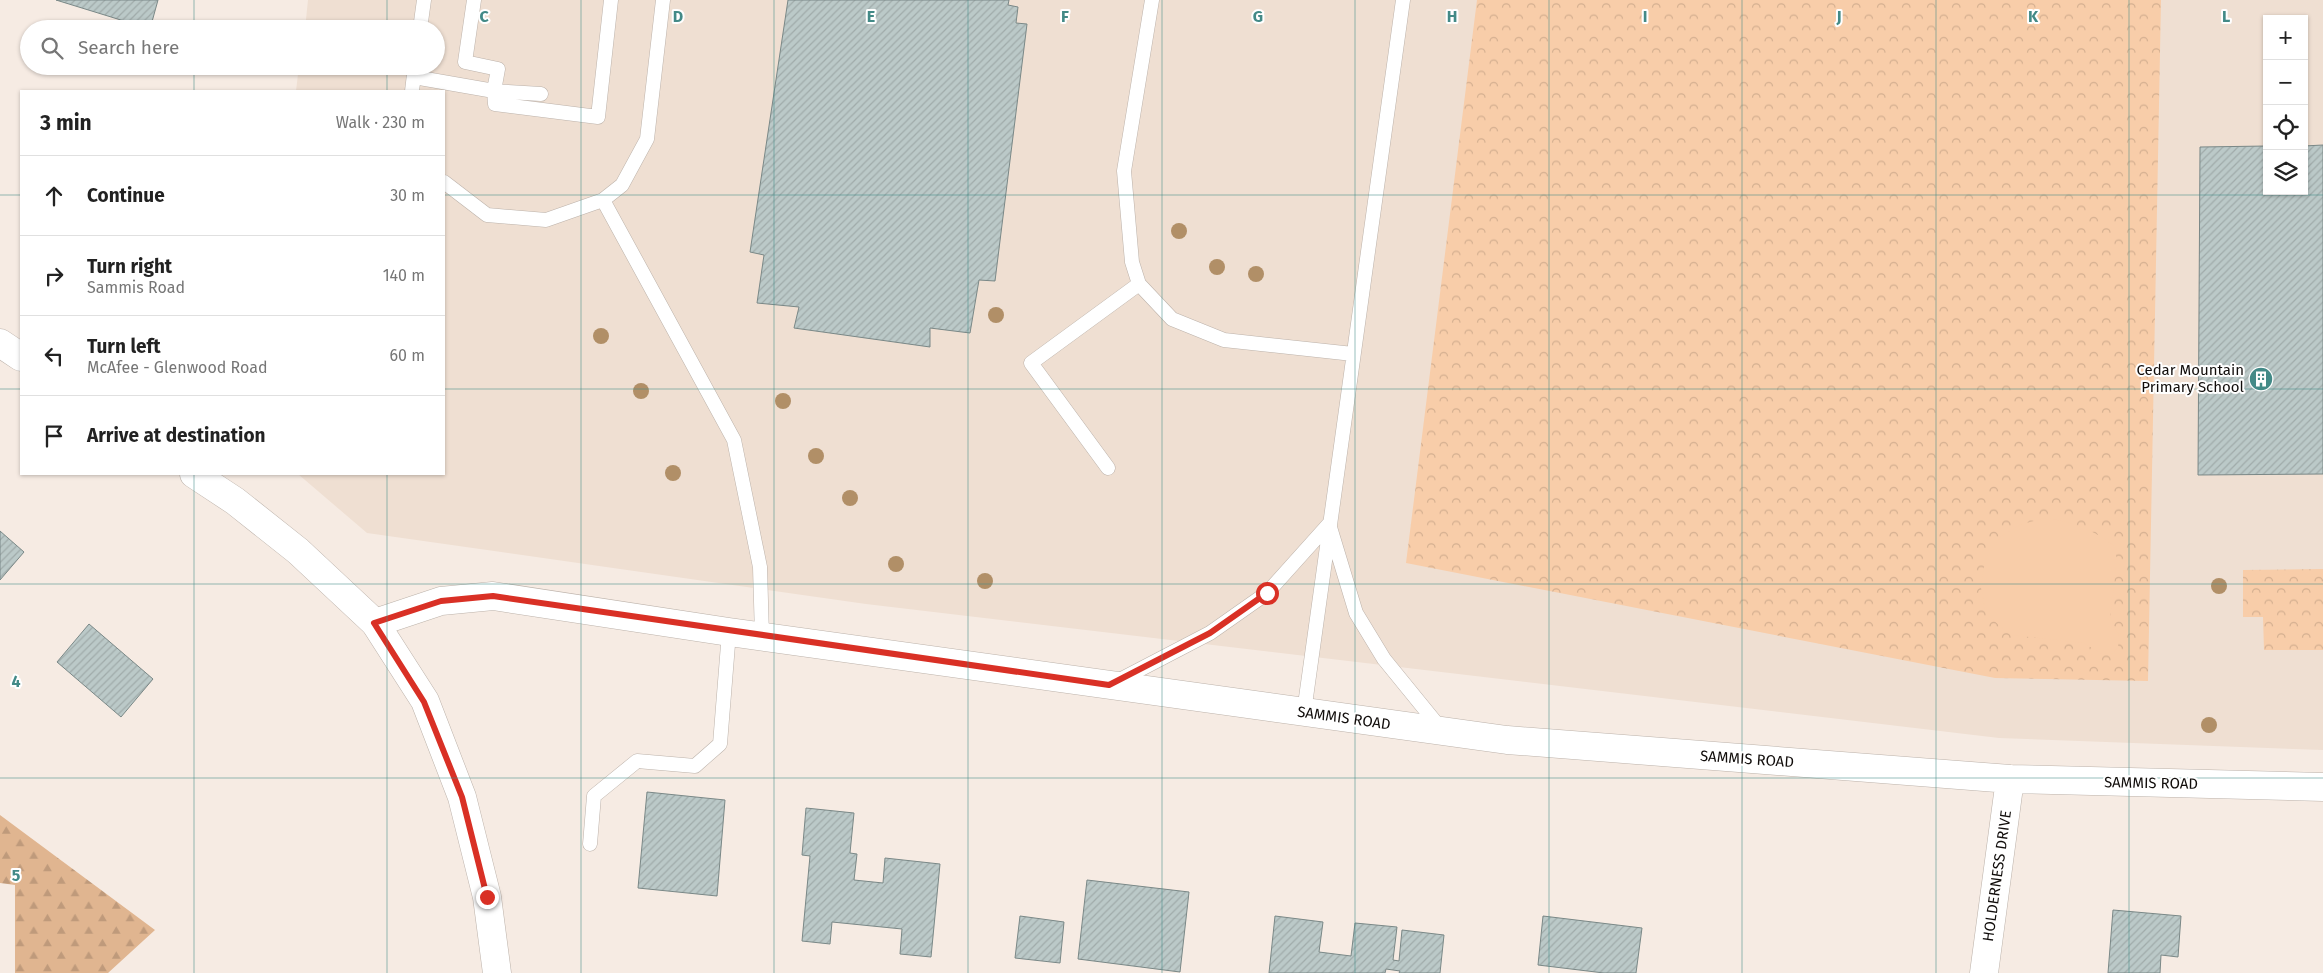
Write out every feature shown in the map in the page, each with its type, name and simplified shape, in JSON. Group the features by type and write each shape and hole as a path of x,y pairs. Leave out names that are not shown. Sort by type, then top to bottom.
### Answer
{"street":[{"path":"0,343 20,356"},
{"path":"196,475 235,501 298,551 374,623 424,702 462,797 487,897 496,973"},
{"name":"SAMMIS ROAD","path":"374,623 441,601 493,596 729,632 1517,741 2010,780 2323,787"},
{"name":"HOLDERNESS DRIVE","path":"1984,973 2010,780"}],"lane":[{"path":"421,20 424,0"},
{"path":"474,0 465,62 498,69 494,90 495,104 598,117 611,0"},
{"path":"445,183 487,215 546,220 603,200 622,185 646,139 663,0"},
{"path":"1152,0 1124,171 1132,262 1139,284 1172,320 1224,340 1353,354"},
{"path":"1304,712 1404,0"},
{"path":"414,78 494,90 541,94"},
{"path":"603,200 734,440 760,567 762,636"},
{"path":"1108,468 1031,363 1139,284"},
{"path":"1109,685 1210,633 1267,593 1330,524"},
{"path":"1330,524 1356,613 1384,659 1443,732"},
{"path":"590,844 594,796 637,761 695,766 720,744 729,632"}],"shaded area":[{"path":"308,0 2323,0 2323,750 1999,738 866,604 367,533 299,475 445,475 445,90 296,90 298,75 445,75 445,20 306,20"}],"green space":[{"path":"1477,0 2161,0 2148,681 1995,678 1406,563"},
{"path":"2045,518 2082,527 2099,535 2116,547 2116,568 2110,618 2119,635 2118,647 2113,653 2101,654 2084,643 2011,635 1986,614 1981,588 1985,560 1999,538 2019,525"},
{"path":"2323,569 2323,650 2264,650 2263,617 2243,617 2243,570"},
{"path":"0,815 155,930 108,973 15,973 15,885 0,883"}],"building":[{"path":"56,0 158,0 152,20 121,20"},
{"path":"788,0 1009,0 1008,5 1018,7 1016,23 1027,24 995,281 979,280 970,333 930,328 930,347 794,328 799,307 757,303 764,255 750,252"},
{"name":"Cedar Mountain Primary School","path":"2323,145 2323,474 2198,475 2200,147 2263,146 2263,195 2308,195 2308,146"},
{"path":"0,531 24,552 0,580"},
{"path":"89,624 153,679 121,717 57,662"},
{"path":"647,792 725,800 717,896 638,888"},
{"path":"806,808 854,813 850,853 857,854 854,880 883,883 885,858 940,864 931,957 900,954 902,929 832,922 830,944 802,941 810,856 802,855"},
{"path":"1087,880 1189,892 1180,972 1078,959"},
{"path":"2113,910 2181,916 2178,957 2161,955 2160,973 2108,973"},
{"path":"1020,916 1064,922 1060,963 1015,958"},
{"path":"1275,916 1323,922 1319,952 1351,956 1355,923 1397,927 1393,960 1399,961 1402,930 1444,935 1440,973 1399,973 1400,971 1386,969 1385,973 1269,973"},
{"path":"1543,916 1642,928 1636,973 1604,973 1538,965"}],"place":[{"name":"Cedar Mountain Primary School","path":"2261,379"}],"route":[{"path":"487,897 462,797 424,702 374,623 441,601 493,596 729,632 1109,685 1210,633 1267,593"}]}
